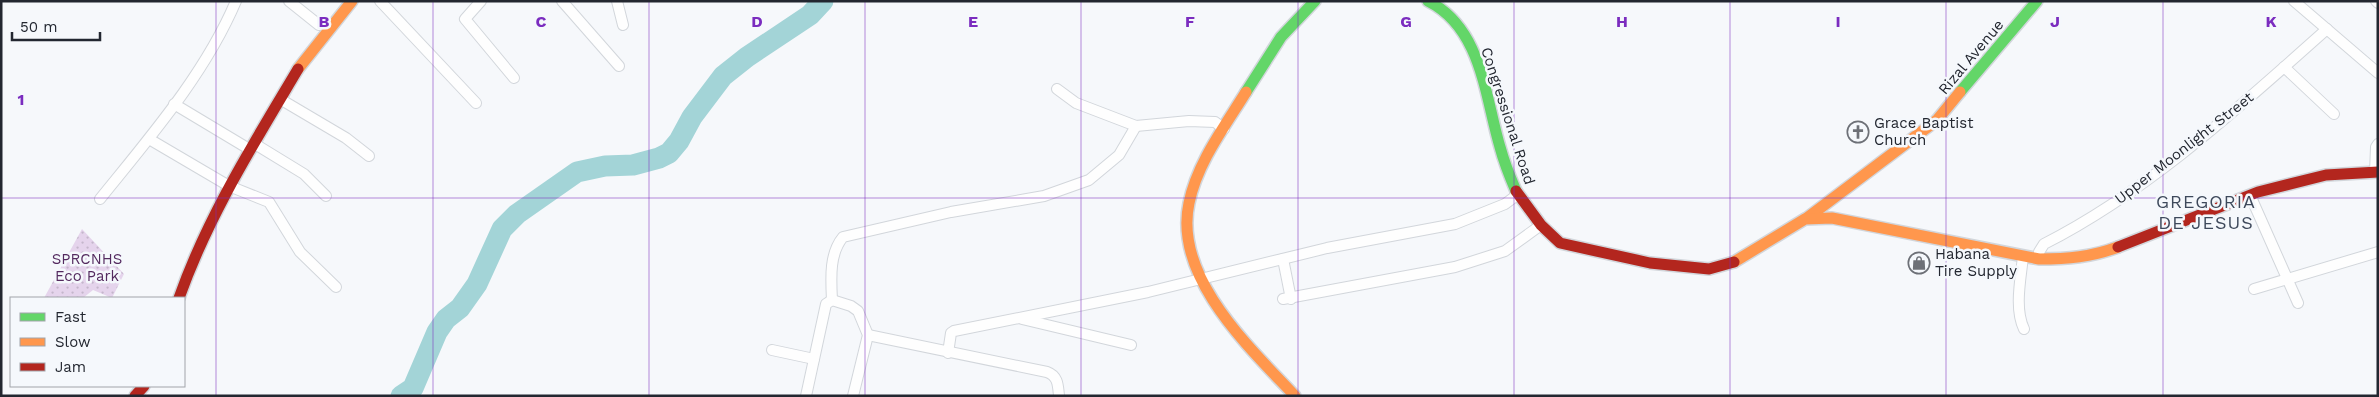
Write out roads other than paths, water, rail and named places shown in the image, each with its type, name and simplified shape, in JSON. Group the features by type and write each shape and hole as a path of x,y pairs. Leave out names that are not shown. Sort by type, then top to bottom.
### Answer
{"main road":[{"path":"179,297 193,258 249,145 301,64 352,1"},
{"path":"1295,396 1219,312 1200,279 1190,248 1187,226 1190,199 1200,171 1284,30 1315,1"},
{"name":"Congressional Road","path":"1428,1 1440,8 1459,27 1472,49 1482,75 1500,148 1517,195 1541,225 1560,243 1650,263 1709,269 1734,262 1805,219 1826,217 2039,259 2071,259 2102,253 2250,195 2326,174 2376,172"},
{"name":"Rizal Avenue","path":"1805,219 1937,120 2037,1"},
{"path":"1841,191 1839,205 1843,220"}],"street":[{"path":"100,199 149,139 174,104 224,31 236,1"},
{"path":"289,1 319,25"},
{"path":"380,1 476,103"},
{"path":"481,1 465,19 514,78"},
{"path":"617,1 623,25"},
{"path":"2294,1 2378,73"},
{"path":"566,3 619,66"},
{"name":"Upper Moonlight Street","path":"2039,259 2038,252 2044,244 2100,213 2159,170 2236,110 2327,28"},
{"path":"2284,67 2334,114"},
{"path":"1057,89 1076,104 1136,126 1189,121 1215,122 1224,129"},
{"path":"280,99 346,138 369,156"},
{"path":"174,104 304,174 326,196"},
{"path":"832,300 833,261 837,245 843,237 951,212 1044,196 1089,180 1119,155 1136,126"},
{"path":"149,139 229,186 269,202 300,252 336,288"},
{"path":"2376,172 2376,147 2378,144"},
{"path":"948,353 952,331 1148,292 1327,248 1455,224 1505,204 1517,195"},
{"path":"2250,195 2298,303"},
{"path":"1283,259 1287,299 1455,267 1505,251 1541,225"},
{"path":"2254,290 2378,252"},
{"path":"2022,256 2020,318 2024,329"},
{"path":"832,300 851,306 858,311 868,335 853,396"},
{"path":"806,396 826,304 832,300"},
{"path":"1018,318 1131,345"},
{"path":"868,335 1047,372 1053,374 1058,381 1059,396"},
{"path":"772,350 814,359"}],"waterway":[{"path":"401,396 413,388 437,332 446,319 460,308 477,284 502,229 517,214 577,172 605,166 633,165 659,158 669,153 679,141 692,117 723,76 747,57 810,15 823,1"}],"place":[{"name":"Grace Baptist Church","path":"1858,132"},
{"name":"Habana Tire Supply","path":"1919,263"}],"district":[{"name":"GREGORIA DE JESUS","path":"2206,212"}],"park label":[{"name":"SPRCNHS Eco Park","path":"87,268"}]}
